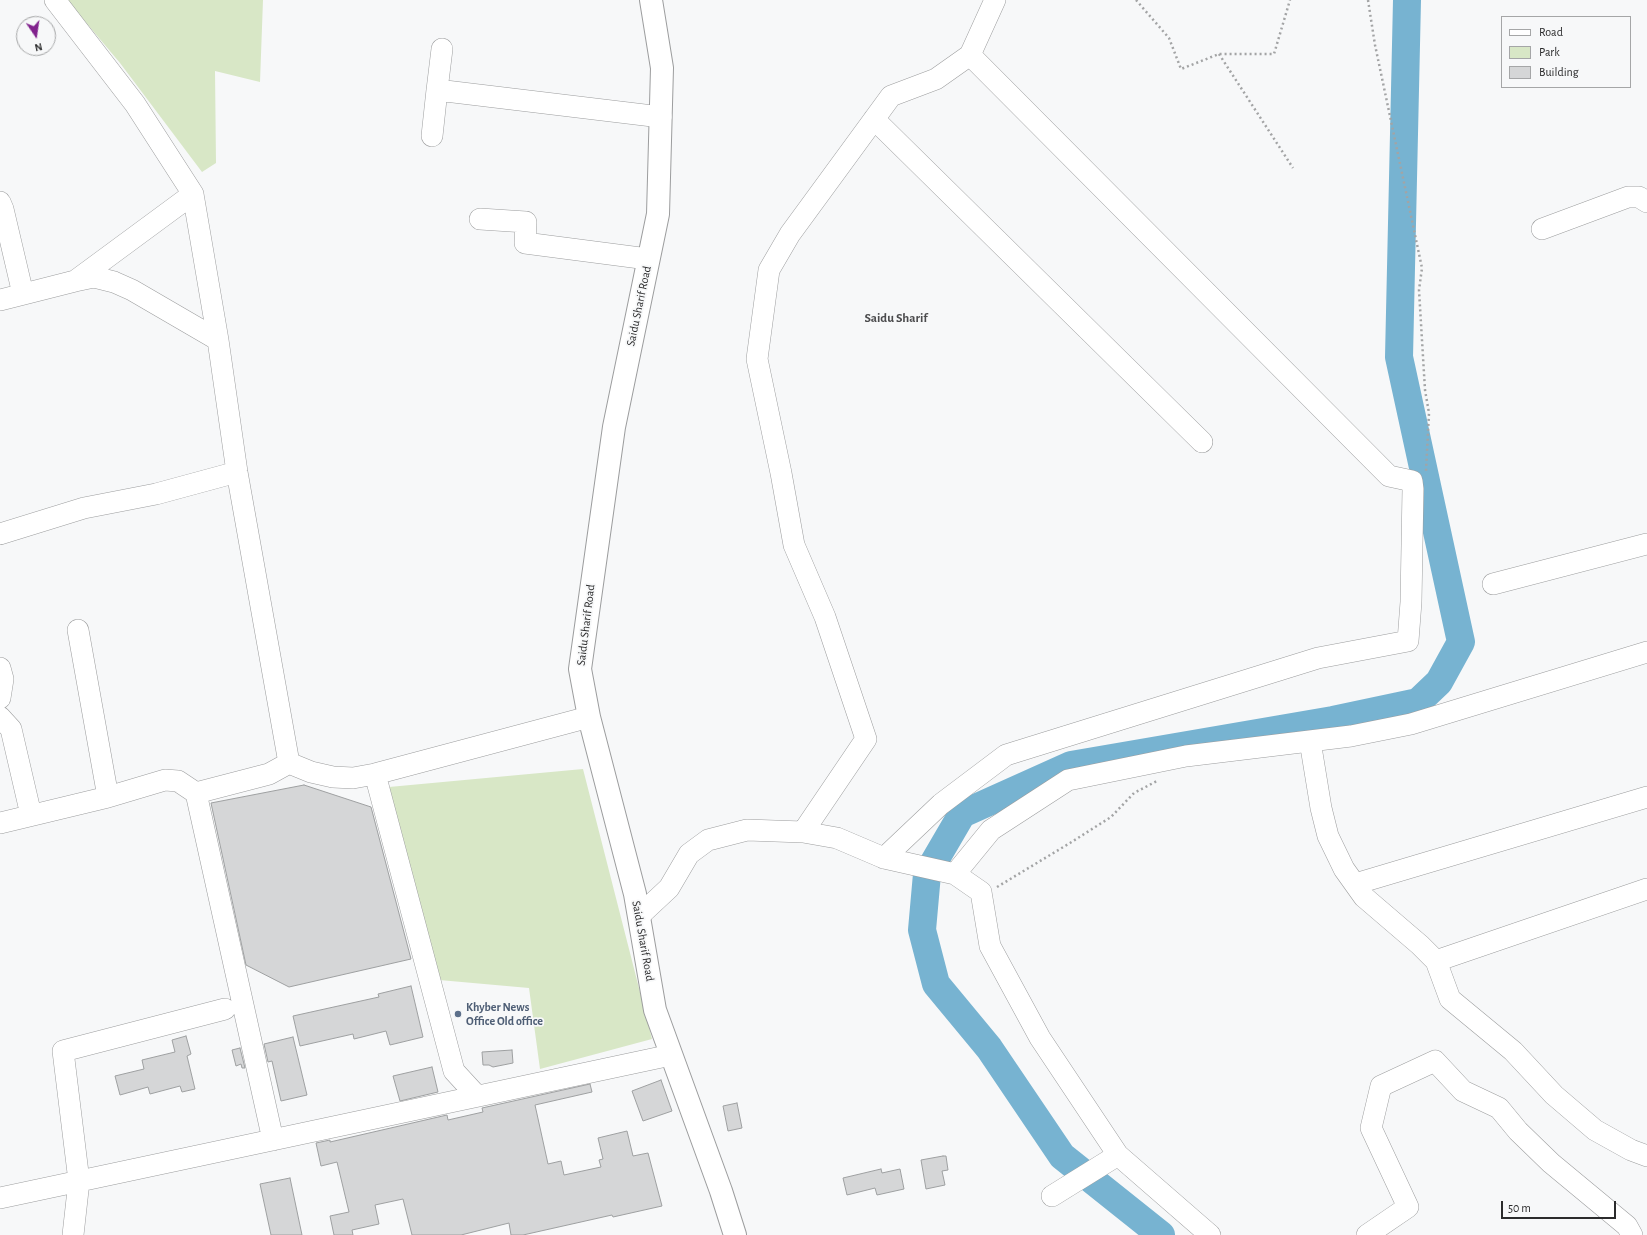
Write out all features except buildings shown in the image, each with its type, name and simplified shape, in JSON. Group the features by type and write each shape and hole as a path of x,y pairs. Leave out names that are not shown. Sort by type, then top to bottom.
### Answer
{"main road":[{"name":"Saidu Sharif Road","path":"651,0 662,68 658,214 614,427 580,669 589,717 635,894 655,1010 721,1191 735,1235"}],"street":[{"path":"55,0 135,104 193,194 218,340 237,472 290,763"},
{"path":"803,832 866,739 825,617 794,545 781,473 757,359 769,270 790,234 891,96 936,79 970,55 995,0"},
{"path":"432,136 442,49"},
{"path":"884,858 941,804 1006,755 1318,658 1408,641 1411,602 1412,481 1389,476 970,55"},
{"path":"437,90 661,117"},
{"path":"874,119 1202,442"},
{"path":"75,281 193,194"},
{"path":"1542,229 1628,197 1639,198 1647,202"},
{"path":"0,202 3,209 23,294"},
{"path":"480,219 526,222 525,243 648,259"},
{"path":"0,300 94,277 114,282 132,290 218,340"},
{"path":"0,534 84,508 156,494 237,472"},
{"path":"1493,584 1647,544"},
{"path":"78,630 108,796"},
{"path":"954,874 991,830 1068,780 1186,756 1351,736 1411,724 1647,652"},
{"path":"0,668 3,679 0,698"},
{"path":"0,717 11,729 31,815"},
{"path":"290,763 311,772 333,777 353,778 374,774 589,717"},
{"path":"1310,741 1321,808 1328,836 1344,869 1364,897 1420,945 1436,961 1450,999 1514,1051 1554,1096 1595,1130 1631,1150 1647,1156"},
{"path":"196,793 269,774 290,763"},
{"path":"374,774 454,1071 477,1096"},
{"path":"0,823 165,780 178,781 196,793 274,1140"},
{"path":"1355,884 1647,798"},
{"path":"639,916 669,888 689,854 708,840 747,830 803,832 837,838 884,858 954,874 981,892 990,946 1040,1038 1117,1156 1210,1235"},
{"path":"1436,961 1647,889"},
{"path":"73,1235 79,1181 63,1051 225,1009"},
{"path":"0,1198 671,1055"},
{"path":"1367,1235 1408,1207 1371,1128 1381,1086 1435,1061 1463,1091 1499,1108 1518,1131 1552,1163 1627,1226 1632,1235"},
{"path":"1052,1196 1117,1156"}],"path":[{"path":"1136,0 1169,38 1181,69 1219,54 1274,54 1290,0"},
{"path":"1368,0 1374,45 1422,268 1419,290 1425,390 1429,413 1425,486 1413,489"},
{"path":"1219,54 1293,168"},
{"path":"981,892 993,889 1070,844 1111,817 1134,793 1160,780"}],"green space":[{"path":"67,0 263,0 260,82 215,71 216,163 202,172 120,63"},
{"path":"583,769 652,1039 540,1069 529,988 428,979 389,787"}],"waterway":[{"path":"1161,1235 1062,1156 989,1048 936,984 922,930 927,874 962,814 1071,765 1333,720 1418,702 1439,682 1461,642 1399,357 1407,0"}],"place":[{"name":"Khyber News Office Old office","path":"458,1014"}],"district":[{"name":"Saidu Sharif","path":"896,318"}]}
